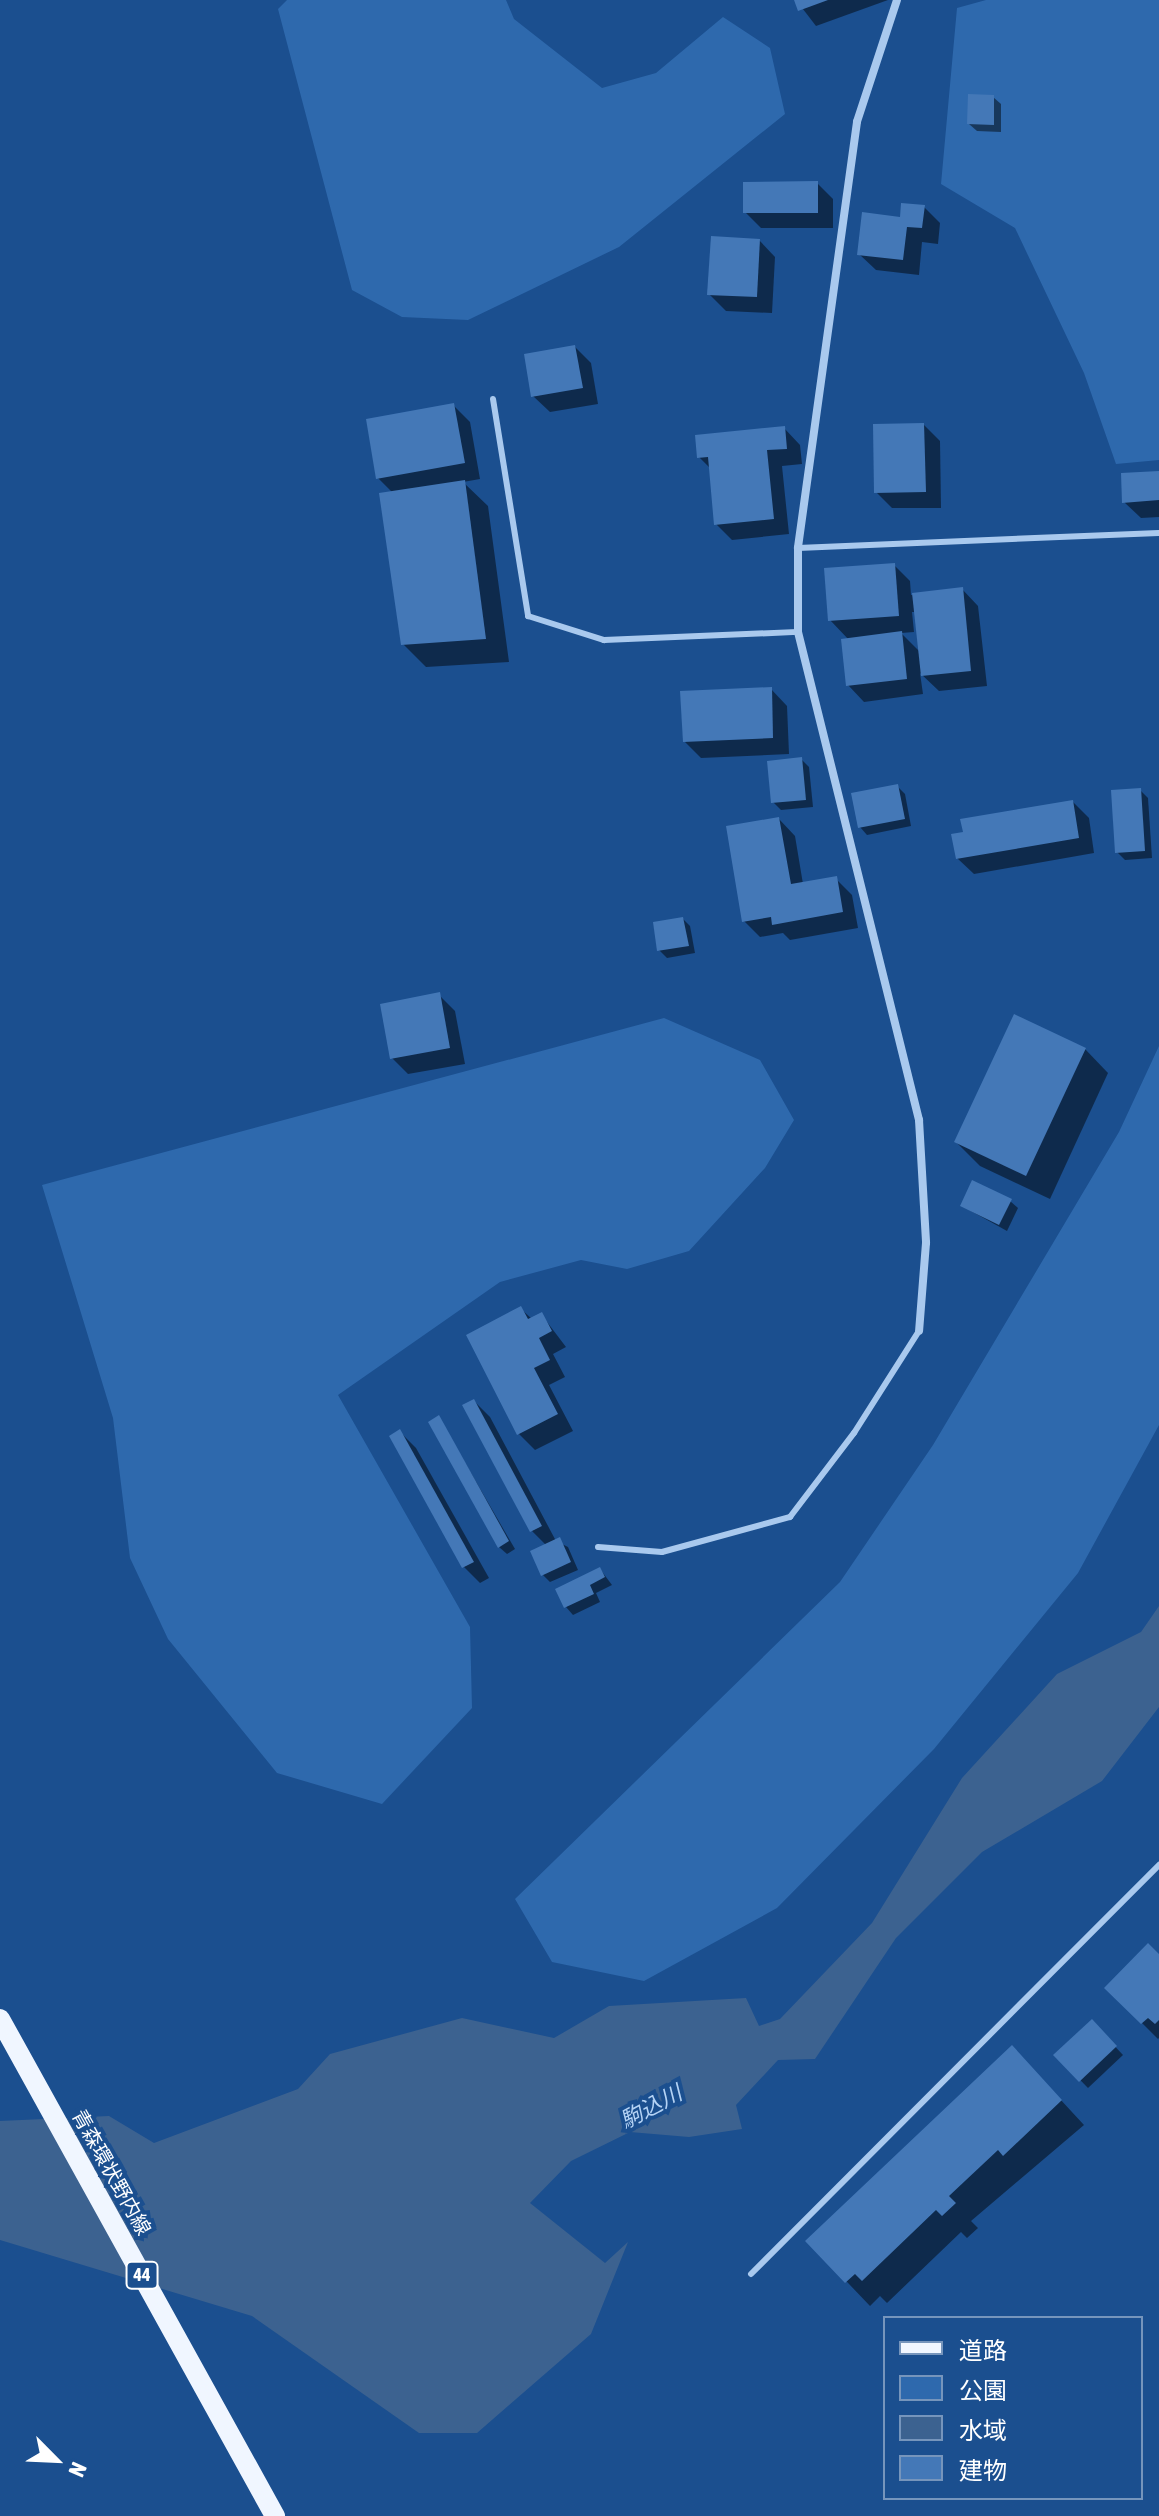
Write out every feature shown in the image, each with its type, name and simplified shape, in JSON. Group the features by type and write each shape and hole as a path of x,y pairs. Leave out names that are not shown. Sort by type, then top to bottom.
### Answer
{"main road":[{"name":"青森環状野内線","path":"4,2026 275,2516"}],"street":[{"path":"897,0 857,122 798,548 798,632 919,1120 926,1243 919,1331"}],"lane":[{"path":"493,399 528,616 604,640 798,632"},
{"path":"798,548 1159,533"},
{"path":"598,1547 662,1552 790,1517 854,1433 919,1331"},
{"path":"751,2274 1159,1865"}],"green space":[{"path":"287,0 506,0 514,19 602,88 656,73 723,17 770,48 785,114 619,247 468,320 402,317 352,290 278,9"},
{"path":"986,0 1159,0 1159,460 1116,464 1084,373 1015,228 941,184 957,8"},
{"path":"664,1018 760,1060 794,1120 765,1168 689,1251 627,1269 581,1260 500,1282 338,1395 470,1627 472,1708 382,1804 277,1773 168,1639 130,1558 113,1418 42,1185"},
{"path":"1159,1046 1159,1425 1078,1573 934,1749 777,1908 644,1981 552,1962 515,1899 840,1582 933,1445 1119,1132"}],"water":[{"name":"駒込川","path":"1159,1606 1159,1707 1102,1781 982,1852 896,1938 815,2059 778,2060 736,2105 742,2129 689,2137 630,2132 571,2161 530,2203 605,2263 628,2242 591,2334 477,2433 419,2433 252,2316 0,2240 0,2121 109,2116 154,2143 298,2089 330,2054 462,2018 554,2038 609,2006 746,1998 759,2026 780,2019 872,1923 962,1778 1057,1674 1141,1632"}],"building":[{"path":"794,0 828,0 798,11"},
{"path":"968,94 994,95 994,125 967,124"},
{"path":"818,181 818,213 743,213 743,182"},
{"path":"901,203 925,205 922,228 907,227 903,260 857,255 862,212 900,217"},
{"path":"711,236 760,239 757,297 707,295"},
{"path":"575,345 583,388 531,397 524,354"},
{"path":"454,403 465,463 376,479 366,419"},
{"path":"924,423 926,492 874,493 873,424"},
{"path":"785,426 787,449 767,450 774,519 714,525 708,457 697,458 695,435"},
{"path":"1159,471 1159,500 1122,503 1121,473"},
{"path":"465,480 486,639 401,645 379,493"},
{"path":"895,563 899,616 828,621 824,568"},
{"path":"963,587 971,671 921,676 912,593"},
{"path":"902,631 907,679 846,686 841,639"},
{"path":"772,687 773,738 683,742 680,691"},
{"path":"802,757 806,800 771,803 767,761"},
{"path":"898,784 905,819 858,828 851,793"},
{"path":"1141,788 1145,851 1115,853 1111,790"},
{"path":"1073,800 1079,838 956,859 951,834 963,832 960,819"},
{"path":"779,817 791,884 837,876 843,912 772,925 771,917 742,922 726,826"},
{"path":"683,917 689,946 657,951 653,922"},
{"path":"440,992 450,1048 390,1059 380,1004"},
{"path":"1014,1014 1086,1048 1026,1176 954,1142"},
{"path":"972,1180 1012,1199 999,1225 960,1206"},
{"path":"521,1306 528,1319 542,1312 552,1331 539,1338 550,1360 534,1368 558,1414 517,1435 466,1335"},
{"path":"474,1399 542,1526 530,1532 462,1405"},
{"path":"439,1415 509,1541 498,1548 428,1422"},
{"path":"400,1429 474,1562 462,1568 389,1436"},
{"path":"560,1537 571,1562 541,1576 530,1551"},
{"path":"600,1567 605,1577 590,1585 594,1594 564,1608 555,1589"},
{"path":"1148,1943 1159,1954 1159,2020 1155,2024 1148,2018 1141,2024 1104,1988"},
{"path":"1092,2019 1117,2046 1079,2082 1053,2055"},
{"path":"1012,2045 1062,2100 1003,2156 998,2150 949,2196 956,2203 942,2216 936,2210 862,2281 855,2274 845,2283 805,2241"}]}
